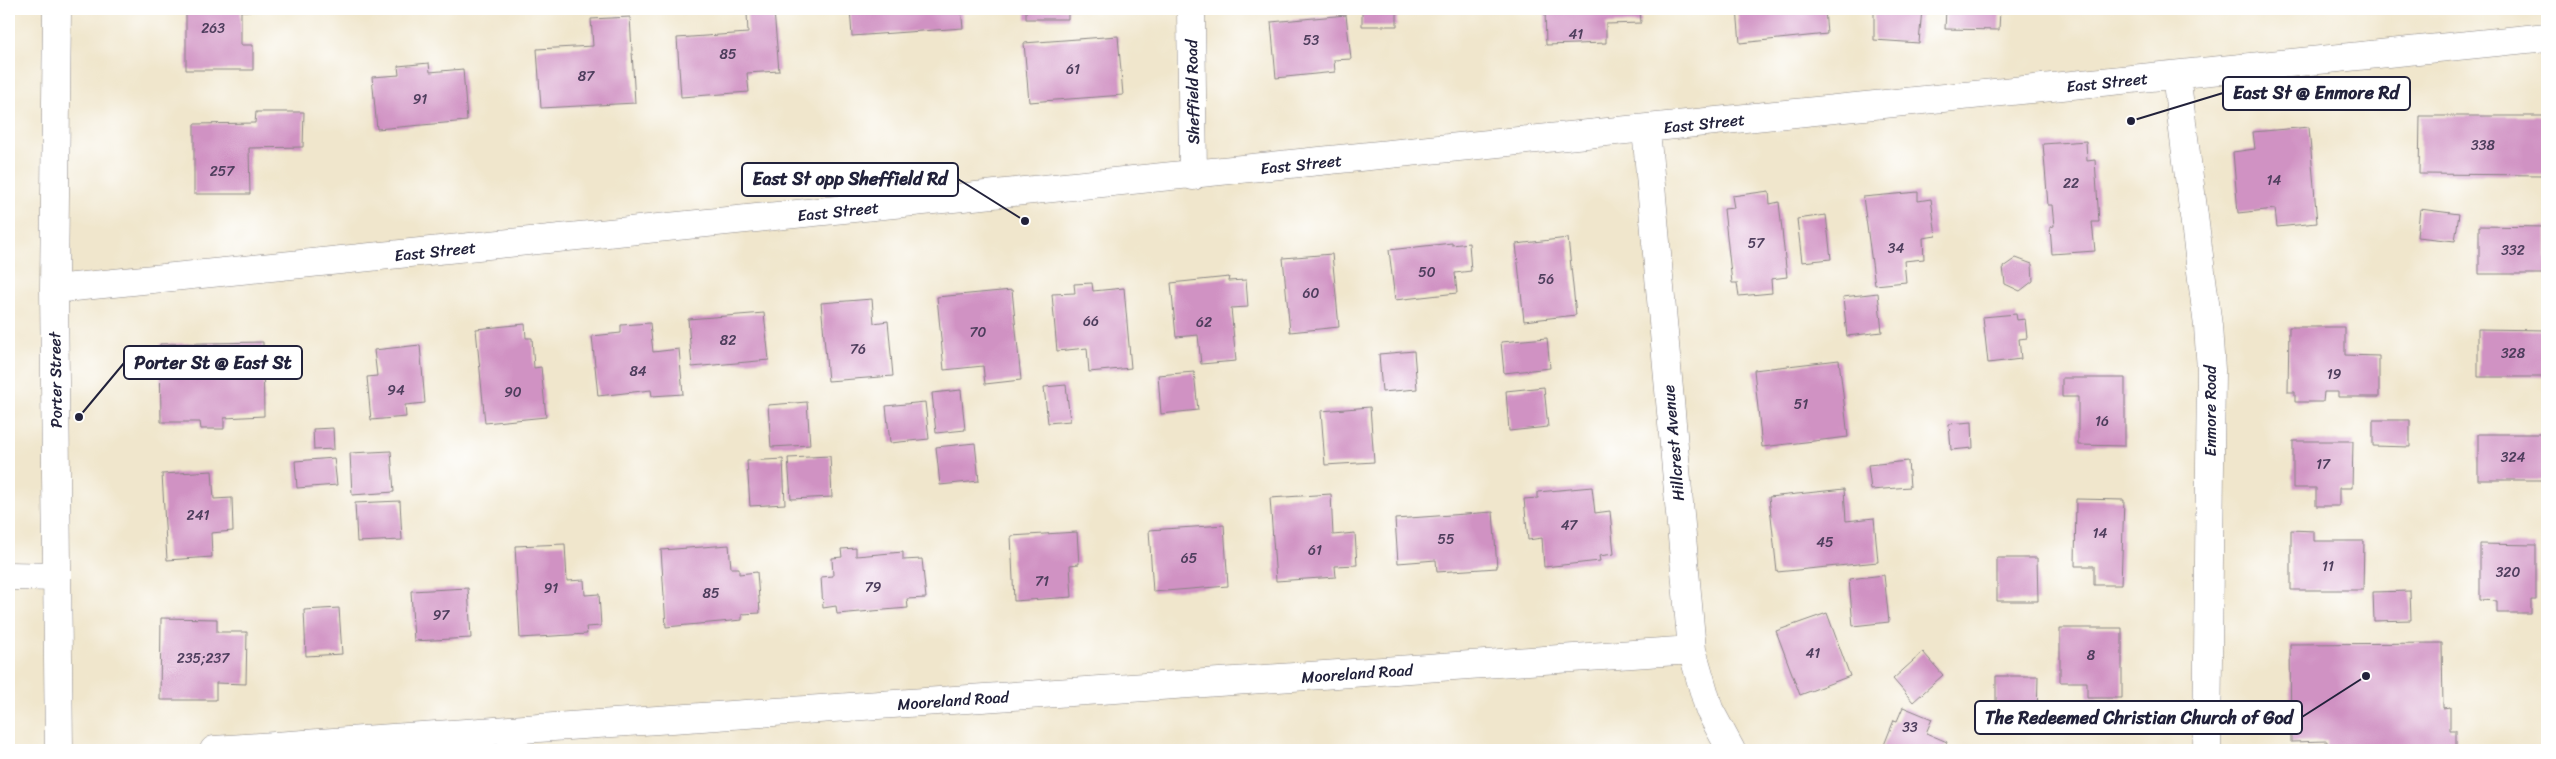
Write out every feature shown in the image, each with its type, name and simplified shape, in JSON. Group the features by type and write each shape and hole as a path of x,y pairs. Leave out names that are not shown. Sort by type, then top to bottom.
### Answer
{"street":[{"name":"Porter Street","path":"57,9 54,289 59,750"},
{"name":"Sheffield Road","path":"1191,9 1193,176"},
{"name":"East Street","path":"54,289 1193,176 2547,37"},
{"name":"Enmore Road","path":"2176,75 2208,326 2211,370 2207,750"},
{"name":"Hillcrest Avenue","path":"1646,129 1692,650 1710,709 1731,750"},
{"path":"9,576 57,577"},
{"name":"Mooreland Road","path":"214,750 1692,650"}],"building":[{"path":"186,9 257,9 257,11 241,11 241,45 253,45 253,70 186,70"},
{"path":"349,9 375,9 375,12 349,13"},
{"path":"850,9 961,9 963,28 852,36"},
{"path":"1026,9 1068,9 1068,19 1026,19"},
{"path":"1362,9 1397,9 1397,26 1362,26"},
{"path":"1545,9 1640,9 1641,23 1606,24 1606,43 1546,45"},
{"path":"1737,9 1825,9 1827,34 1740,43"},
{"path":"1874,9 1922,9 1919,43 1874,40"},
{"path":"1946,9 2000,9 1999,30 1945,29"},
{"path":"774,11 779,71 747,73 749,92 681,97 677,38 748,33 747,13"},
{"path":"1346,15 1351,59 1334,60 1335,72 1276,78 1271,22"},
{"path":"630,17 635,103 541,108 537,49 593,46 591,19"},
{"path":"1118,36 1123,95 1029,102 1024,43"},
{"path":"429,63 430,72 463,69 467,121 377,129 372,77 399,75 398,66"},
{"path":"256,112 304,112 303,147 249,148 250,194 194,194 194,124 255,123"},
{"path":"2420,116 2547,116 2547,175 2419,174"},
{"path":"2309,127 2317,223 2277,227 2275,209 2238,213 2233,152 2255,149 2253,132"},
{"path":"2086,141 2087,161 2095,160 2099,222 2092,222 2095,251 2052,254 2050,227 2054,226 2052,205 2048,205 2043,144"},
{"path":"1769,191 1770,204 1779,202 1787,277 1771,279 1772,293 1739,296 1737,283 1732,283 1724,209 1734,208 1732,196"},
{"path":"1918,192 1918,201 1931,199 1936,236 1923,238 1924,259 1904,261 1906,282 1875,285 1863,197"},
{"path":"2420,209 2459,214 2455,241 2417,237"},
{"path":"1826,215 1831,259 1802,262 1797,219"},
{"path":"2479,226 2547,227 2547,274 2479,274"},
{"path":"1568,238 1576,315 1524,321 1516,244"},
{"path":"1452,243 1452,245 1469,243 1471,271 1455,273 1457,293 1395,300 1389,250"},
{"path":"1332,254 1339,327 1290,332 1283,258"},
{"path":"2016,258 2032,264 2033,281 2020,291 2005,284 2003,267"},
{"path":"1229,277 1228,281 1246,280 1248,307 1231,308 1236,361 1201,364 1198,335 1176,337 1171,283"},
{"path":"1092,283 1093,291 1124,288 1131,368 1089,372 1087,348 1057,351 1052,294 1075,293 1074,284"},
{"path":"1012,290 1021,380 985,384 983,366 944,370 937,297"},
{"path":"1878,293 1882,332 1847,336 1843,297"},
{"path":"872,299 874,323 888,321 893,376 828,381 821,303"},
{"path":"764,313 769,360 692,367 688,319"},
{"path":"2016,314 2017,320 2025,319 2027,338 2019,339 2021,359 1988,363 1983,317"},
{"path":"650,323 653,352 679,349 683,394 652,396 651,390 598,396 592,336 621,333 621,325"},
{"path":"525,324 526,338 532,338 534,368 541,367 546,417 485,423 476,329"},
{"path":"2289,327 2345,327 2345,355 2379,356 2379,397 2338,397 2338,392 2324,392 2323,402 2295,402 2295,392 2288,392"},
{"path":"2478,329 2547,330 2547,377 2478,377"},
{"path":"1547,338 1550,368 1504,373 1501,342"},
{"path":"263,342 264,416 224,418 224,429 201,429 200,422 161,422 160,344"},
{"path":"420,345 425,403 405,405 406,417 371,420 367,377 377,376 374,350"},
{"path":"1414,351 1417,389 1382,392 1379,354"},
{"path":"1839,360 1848,437 1762,447 1754,370"},
{"path":"1194,372 1198,410 1161,414 1158,375"},
{"path":"2062,378 2125,378 2125,446 2078,445 2078,397 2062,397"},
{"path":"1066,385 1070,421 1048,423 1044,387"},
{"path":"1544,387 1548,427 1509,431 1506,391"},
{"path":"961,390 965,430 936,433 932,393"},
{"path":"807,402 810,445 771,447 768,405"},
{"path":"925,402 929,439 890,443 886,406"},
{"path":"1370,407 1374,462 1325,465 1321,411"},
{"path":"2373,420 2410,420 2410,447 2373,446"},
{"path":"1972,422 1973,448 1951,450 1949,424"},
{"path":"333,428 334,449 314,450 313,429"},
{"path":"2478,434 2547,434 2547,480 2478,480"},
{"path":"2293,441 2353,441 2352,488 2339,488 2339,506 2316,506 2316,488 2293,488"},
{"path":"975,443 979,481 940,485 936,447"},
{"path":"391,451 394,492 352,495 350,453"},
{"path":"830,456 832,497 791,499 788,458"},
{"path":"334,458 337,485 297,488 295,461"},
{"path":"783,459 785,504 750,506 747,461"},
{"path":"1908,461 1910,487 1871,490 1868,465"},
{"path":"212,471 214,499 232,498 233,531 211,533 212,557 167,560 162,474"},
{"path":"1592,487 1595,513 1610,511 1614,554 1599,556 1600,561 1544,567 1542,538 1528,540 1524,499 1538,498 1538,492"},
{"path":"1844,489 1846,521 1874,518 1878,562 1777,572 1769,497"},
{"path":"1331,494 1333,535 1355,533 1357,565 1335,566 1336,577 1276,581 1270,498"},
{"path":"2076,499 2124,500 2121,585 2094,585 2094,566 2075,566"},
{"path":"400,501 402,540 357,542 355,503"},
{"path":"1493,512 1497,568 1437,572 1436,560 1398,563 1395,519"},
{"path":"1224,525 1228,586 1153,592 1149,530"},
{"path":"2291,530 2314,531 2314,541 2364,541 2363,590 2291,590"},
{"path":"1077,532 1079,564 1070,565 1072,597 1014,601 1011,536"},
{"path":"565,544 567,581 584,580 585,595 599,594 601,626 586,627 587,634 520,638 515,546"},
{"path":"2480,544 2536,545 2536,600 2531,600 2531,613 2497,613 2497,601 2480,600"},
{"path":"729,545 731,568 739,568 739,574 757,572 760,613 742,614 742,620 666,627 661,550"},
{"path":"856,548 856,556 903,552 903,560 922,559 926,598 907,599 908,608 837,614 836,606 823,608 821,577 833,576 832,558 842,557 841,549"},
{"path":"1997,558 2037,558 2038,601 1997,601"},
{"path":"1884,575 1889,622 1853,626 1849,579"},
{"path":"468,588 471,638 414,641 411,591"},
{"path":"2410,591 2411,620 2374,621 2373,592"},
{"path":"339,608 342,654 306,656 304,610"},
{"path":"1827,613 1850,676 1800,695 1776,631"},
{"path":"161,618 217,619 217,632 247,632 246,684 216,683 216,700 160,700"},
{"path":"2060,628 2122,628 2122,698 2087,698 2087,682 2060,682"},
{"path":"2442,643 2443,708 2450,707 2450,730 2456,730 2456,750 2327,750 2327,741 2291,742 2290,644"},
{"path":"1923,652 1943,675 1913,702 1893,679"},
{"path":"1996,676 2038,676 2037,719 1996,720"},
{"path":"1903,707 1932,719 1926,733 1947,742 1944,750 1882,750 1894,720 1897,721"}],"place":[{"name":"East St @ Enmore Rd","path":"2131,121"},
{"name":"East St opp Sheffield Rd","path":"1025,221"},
{"name":"Porter St @ East St","path":"79,417"},
{"name":"The Redeemed Christian Church of God","path":"2366,676"}]}
